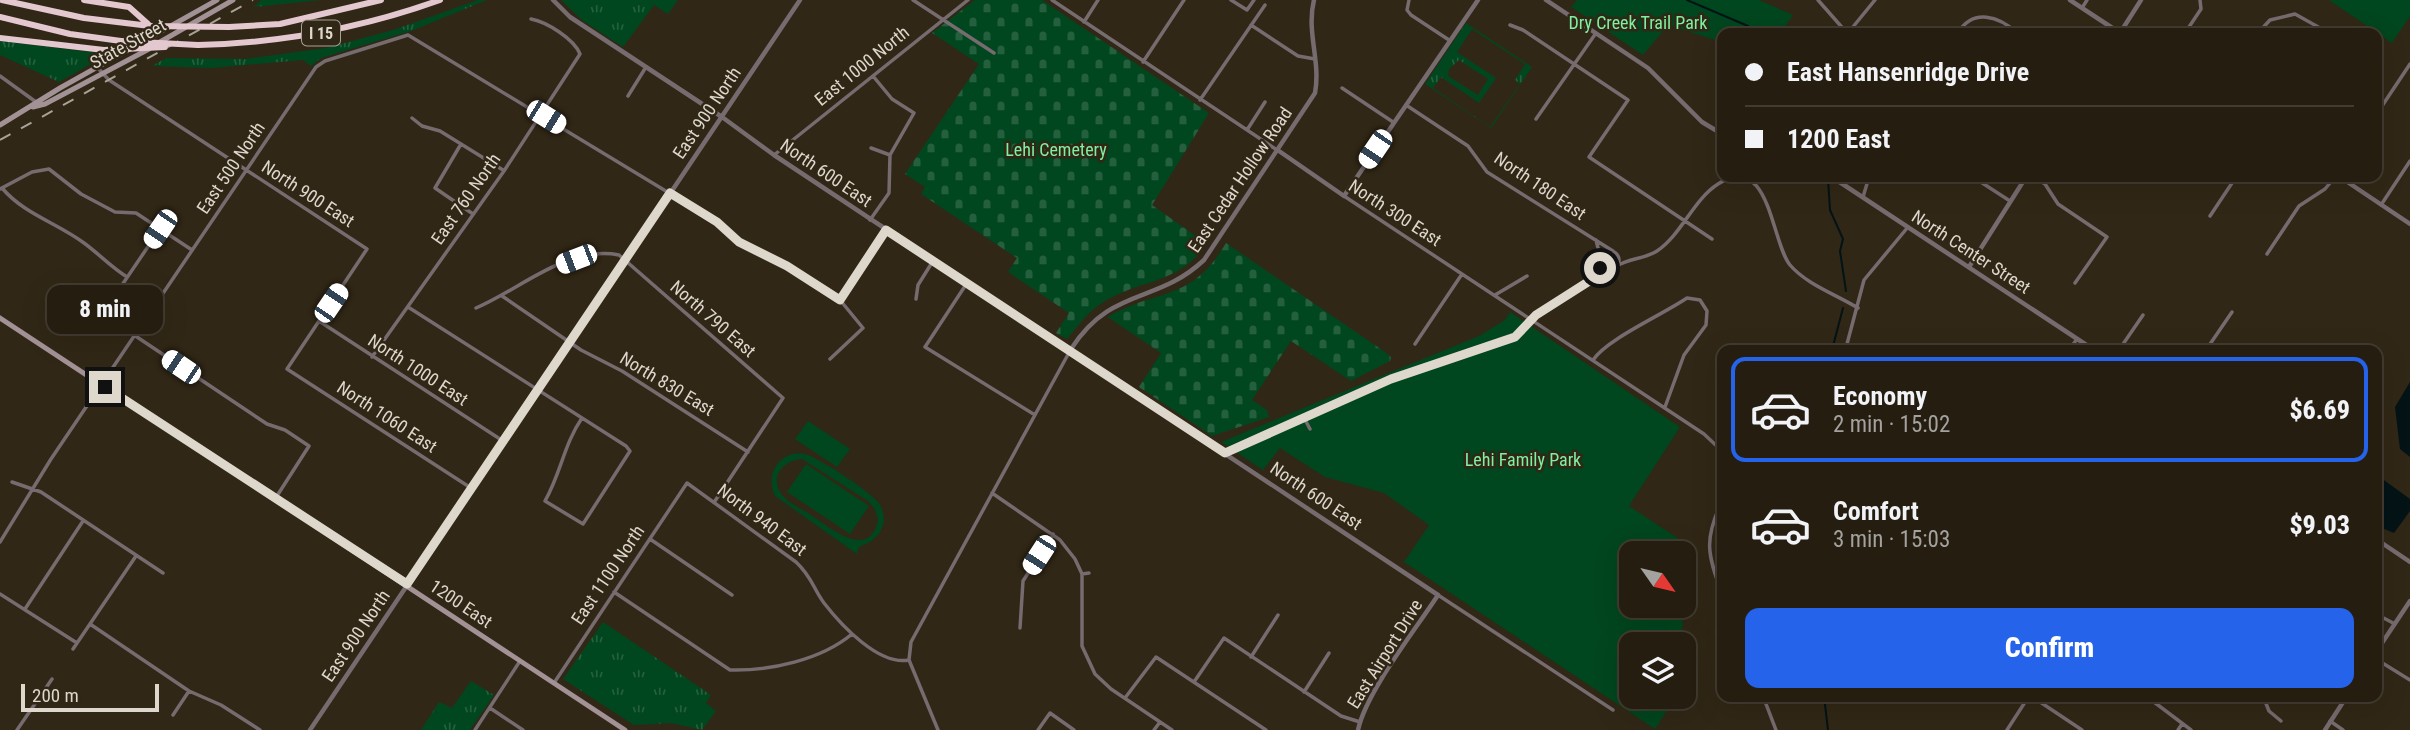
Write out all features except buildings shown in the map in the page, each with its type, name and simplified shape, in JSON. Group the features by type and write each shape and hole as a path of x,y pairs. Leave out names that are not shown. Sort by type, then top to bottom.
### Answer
{"highway":[{"name":"I 15","path":"2,0 67,16 150,26 229,27 290,22 381,0"},
{"path":"84,0 129,7 150,26"},
{"name":"I 15","path":"0,17 70,34 121,41 198,45 256,42 319,34 375,21 440,0"},
{"path":"0,38 104,50 180,45"}],"main road":[{"name":"State Street","path":"0,125 97,66 218,0"},
{"name":"State Street","path":"35,104 45,104 104,74 233,0"},
{"name":"1200 East","path":"0,318 625,730"}],"street":[{"name":"North 600 East","path":"553,0 570,16 870,220 1071,349 1613,709"},
{"name":"East 900 North","path":"310,730 800,0"},
{"path":"913,0 994,53"},
{"name":"East 1000 North","path":"774,155 968,0"},
{"name":"North 300 East","path":"1052,0 1704,434 1717,446"},
{"path":"1084,22 1098,0"},
{"path":"1143,62 1184,0"},
{"path":"1231,0 1247,10 1254,0"},
{"name":"East Cedar Hollow Road","path":"1071,349 1088,325 1110,307 1179,281 1204,260 1279,151 1315,93 1318,79 1310,16 1314,0"},
{"path":"1409,0 1407,10 1449,40"},
{"path":"1344,196 1392,122 1478,0"},
{"path":"1546,0 1648,68 1702,122 1717,131"},
{"path":"1818,0 1843,28"},
{"path":"1852,28 1875,0"},
{"path":"2070,0 2112,28"},
{"path":"2082,8 2087,0"},
{"path":"2123,28 2141,0"},
{"path":"2188,28 2201,9 2200,0"},
{"path":"1200,100 1265,5"},
{"path":"2263,28 2270,20 2300,15 2320,28"},
{"path":"1962,28 1965,23 1980,18 1997,18 2010,28"},
{"name":"East 760 North","path":"372,357 504,171 580,54 577,47 548,26 531,19"},
{"path":"1251,25 1298,56 1315,60"},
{"path":"1510,25 1523,30 1628,100 1588,157 1712,239"},
{"path":"1536,119 1595,33"},
{"name":"East 500 North","path":"0,542 150,310 319,64 408,36 542,114"},
{"path":"2382,105 2410,64"},
{"name":"North 900 East","path":"97,66 109,80 367,249 319,321"},
{"path":"628,96 646,67"},
{"path":"0,76 35,104"},
{"path":"870,220 889,193 890,155 914,113 892,99 873,76"},
{"path":"1342,88 1392,122"},
{"path":"1247,130 1265,102"},
{"name":"North 180 East","path":"1405,104 1468,146 1487,172 1615,252"},
{"path":"542,114 717,222 739,242 787,266 840,300 863,328 830,359"},
{"path":"412,118 422,126 440,131 504,171"},
{"path":"461,144 435,188 473,214"},
{"path":"871,148 890,155"},
{"path":"2381,205 2410,161"},
{"path":"127,277 104,262 84,243 14,203 1,189 43,168 49,169 81,194 115,212 136,213 192,250"},
{"path":"1225,453 1303,416 1420,368 1515,337 1533,320 1591,280 1617,266 1657,251 1717,184 1722,182"},
{"path":"1750,182 1759,187 1766,198 1786,259 1792,267 1858,308"},
{"name":"North Center Street","path":"1840,182 2086,345"},
{"path":"1863,197 1868,182"},
{"path":"1981,182 2010,201"},
{"path":"1969,267 2023,182"},
{"path":"2042,182 2058,204 2107,237 2075,284"},
{"path":"2210,216 2233,182"},
{"path":"2267,254 2299,206 2333,182"},
{"path":"2346,182 2410,224"},
{"path":"1847,344 1864,280 1908,228"},
{"path":"150,310 126,294 122,285 160,229"},
{"path":"840,300 886,230"},
{"name":"North 180 East","path":"1595,238 1600,259"},
{"path":"1591,280 1600,268 1600,259 1605,251 1638,258"},
{"path":"1615,252 1619,258 1617,266"},
{"path":"476,308 542,272 590,254 620,255 625,262"},
{"path":"1600,259 1604,267 1611,269"},
{"path":"916,299 918,285 933,261"},
{"name":"North 790 East","path":"625,262 783,398 748,452"},
{"path":"1415,344 1462,274"},
{"path":"1495,295 1527,276"},
{"path":"967,283 925,347 1034,415"},
{"name":"North 830 East","path":"502,296 570,342 748,452"},
{"path":"1593,360 1602,347 1663,315 1687,298 1700,300 1707,311 1706,325 1684,355 1665,408"},
{"path":"408,307 538,389 582,418 630,451 583,524 545,500 559,476 566,446 582,418"},
{"path":"2209,345 2232,312"},
{"path":"2122,345 2143,315"},
{"name":"North 1000 East","path":"319,321 503,442"},
{"name":"North 1060 East","path":"319,321 287,369 471,488"},
{"path":"134,335 267,424 285,430 309,446 274,500"},
{"path":"2073,345 2077,339"},
{"path":"938,730 909,660 909,645 1071,349"},
{"path":"1303,416 1310,429"},
{"path":"715,501 748,452"},
{"path":"12,482 34,489 163,573"},
{"name":"North 940 East","path":"687,483 715,501 811,577 823,601 853,633 879,653 896,661 909,660"},
{"name":"East 1100 North","path":"554,683 687,483"},
{"path":"992,493 1053,534 1070,552 1082,574 1084,653 1100,680 1172,730"},
{"path":"1717,511 1710,526 1709,539 1712,566 1717,580"},
{"path":"25,609 83,520"},
{"path":"1020,628 1024,577 1053,534"},
{"path":"649,539 732,595"},
{"path":"2382,544 2410,562"},
{"path":"73,649 136,556"},
{"path":"1082,574 1089,573"},
{"path":"614,592 730,670 751,671 836,648 853,633"},
{"path":"0,594 77,643"},
{"name":"East Airport Drive","path":"1358,729 1438,595"},
{"path":"2382,643 2410,601"},
{"path":"1251,657 1278,615"},
{"path":"2382,617 2395,624"},
{"path":"90,624 189,691 221,705 260,730"},
{"path":"1194,682 1224,638 1341,716 1360,722"},
{"path":"1304,692 1329,653"},
{"path":"1125,698 1156,657 1266,730"},
{"path":"475,730 520,661"},
{"path":"2382,663 2410,680"},
{"path":"17,730 52,679"},
{"path":"173,715 189,691"},
{"path":"1765,702 1776,730"},
{"path":"2007,730 2026,702"},
{"path":"2039,702 2082,730"},
{"path":"2154,702 2190,730"},
{"path":"2265,702 2269,711 2281,721"},
{"path":"2325,730 2343,702"},
{"path":"490,708 523,730"},
{"path":"1038,730 1050,713 1074,730"},
{"path":"2330,721 2343,730"},
{"path":"1154,730 1160,722"},
{"path":"2178,730 2182,724"}],"green space":[{"path":"261,0 321,0 254,7"},
{"path":"478,0 487,0 411,31 321,58 311,66 303,60 211,68 152,66 166,58 245,59 326,48 393,30"},
{"path":"561,0 678,0 668,14 654,5 623,47 583,21"},
{"name":"Lehi Cemetery","path":"975,0 1042,0 1209,113 1152,205 1207,244 1196,257 1172,274 1119,294 1099,305 1067,339 1056,333 1069,313 1008,272 1017,258 921,194 925,187 905,174 979,64 932,33"},
{"name":"Dry Creek Trail Park","path":"1577,0 1759,0 1793,15 1784,28 1717,28 1717,40 1668,25 1643,55 1571,7"},
{"path":"2329,0 2410,0 2410,16 2392,43 2382,36 2382,28 2370,28"},
{"path":"1466,23 1532,67 1491,128 1425,84","holes":["1472,29 1525,64 1515,80 1520,84 1490,127 1433,88 1441,77 1479,103 1496,78 1457,52","1459,60 1488,79 1478,95 1448,76 1449,69"]},
{"path":"0,41 108,54 59,82 0,55"},
{"path":"1226,243 1385,352 1391,357 1390,361 1351,381 1291,341 1252,400 1267,410 1269,417 1212,436 1139,387 1161,353 1108,317 1186,285 1200,276"},
{"name":"Lehi Family Park","path":"1510,312 1680,427 1629,506 1682,541 1619,541 1619,618 1683,618 1682,632 1619,632 1619,705 1404,562 1429,525 1384,493 1325,477 1280,448 1263,470 1221,442 1479,336 1505,320"},
{"path":"808,421 850,449 837,467 795,439"},
{"path":"796,453 815,458 868,493 883,512 883,525 876,537 859,547 857,554 775,496 773,471 785,457","holes":["802,459 868,501 875,509 878,520 874,532 867,538 850,538 831,529 787,500 777,486 778,474 785,465"]},
{"path":"806,464 869,506 850,534 787,492"},
{"path":"603,622 711,695 706,703 716,711 702,730 671,723 634,725 563,679"},
{"path":"471,681 494,695 470,730 421,730 439,702 452,708"},
{"name":"Lehi Family Park","path":"1625,709 1668,709 1655,729"}],"shaded area":[{"path":"2410,382 2410,457 2400,449 2395,407"},
{"path":"2382,479 2410,499 2410,511 2394,533 2382,528"}],"waterway":[{"path":"1687,0 1750,28"},
{"path":"1828,182 1830,210 1843,239 1840,251 1846,291"},
{"path":"1833,345 1843,308"},
{"path":"1825,702 1828,730"}],"railway":[{"path":"0,140 253,0"}],"route":[{"path":"105,387 274,500 407,584 670,193 717,222 739,242 787,266 840,300 886,230 1071,349 1225,453 1237,445 1391,379 1515,337 1536,315 1591,280 1600,268"}]}
